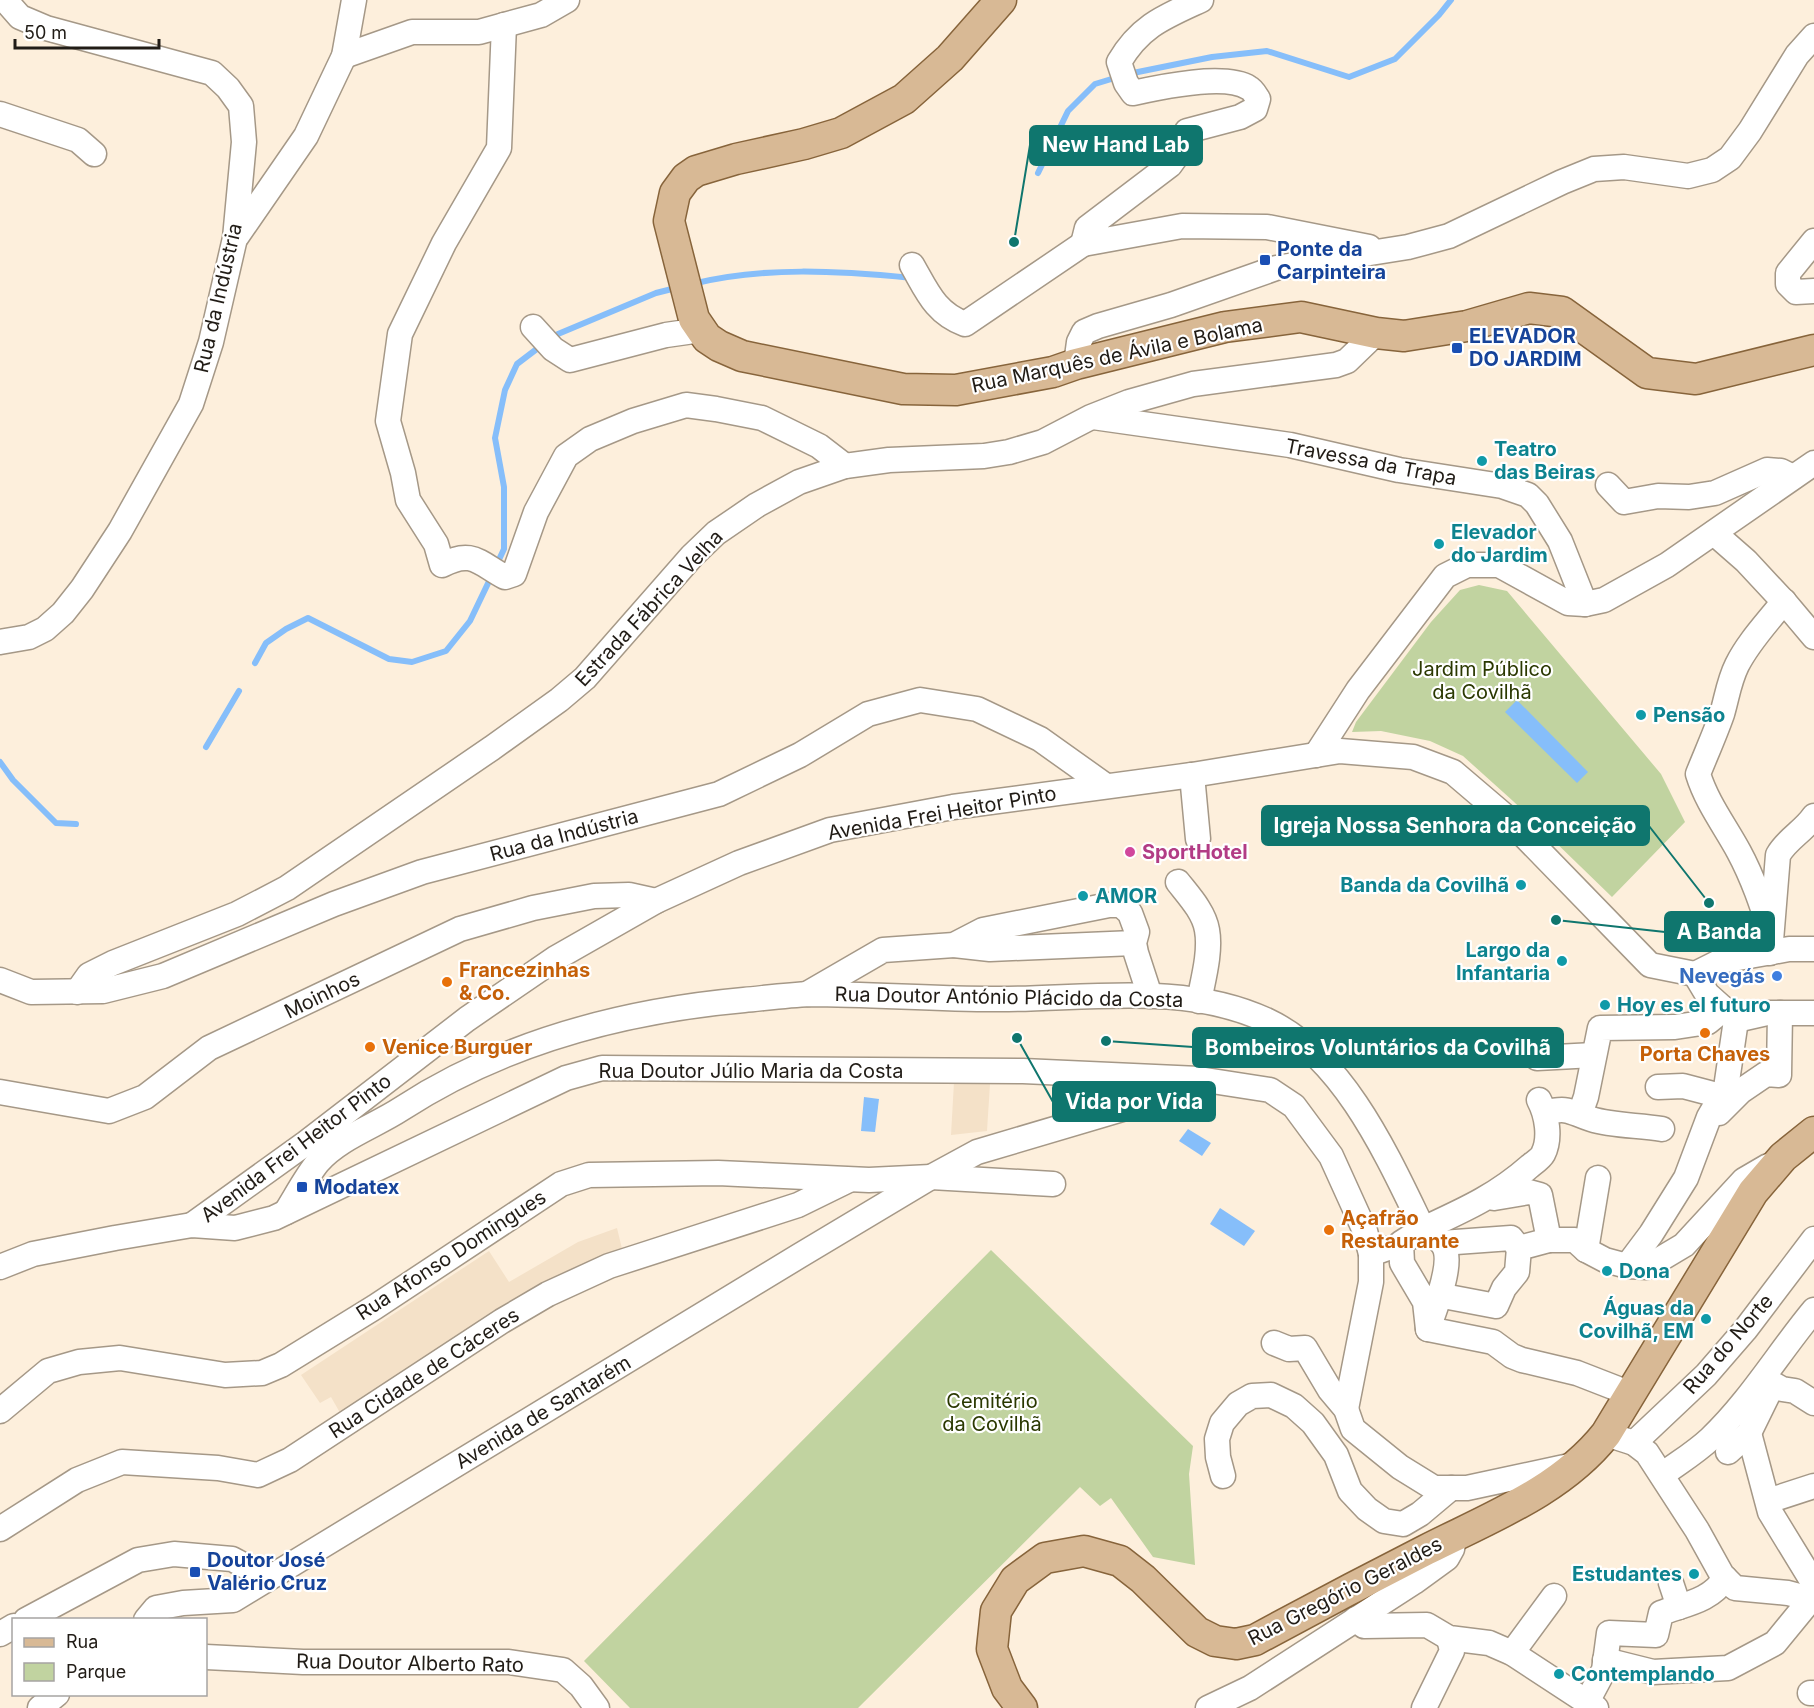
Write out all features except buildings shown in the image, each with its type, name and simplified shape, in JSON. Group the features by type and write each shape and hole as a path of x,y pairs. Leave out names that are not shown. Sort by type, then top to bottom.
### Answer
{"main road":[{"path":"697,324 669,221 675,193 686,178 696,171 736,159 841,133 878,114 904,99 950,58 1001,0"},
{"name":"Rua Marquês de Ávila e Bolama","path":"697,324 707,338 742,356 903,389 956,390 1053,372 1076,364 1225,327 1301,317 1376,333 1404,336 1467,326 1529,308 1562,312 1647,374 1696,379 1814,350"},
{"name":"Rua Gregório Geraldes","path":"1023,1708 1007,1688 992,1649 996,1611 1016,1580 1045,1558 1084,1551 1120,1561 1143,1579 1197,1632 1215,1641 1236,1644 1255,1640 1552,1483 1580,1464 1606,1434 1754,1192 1783,1156 1814,1132"}],"street":[{"name":"Rua da Indústria","path":"0,642 29,637 45,629 63,614 82,590 120,531 191,404 211,342 235,238 244,142 241,106 228,88 212,73 46,28 20,17 5,0"},
{"path":"235,238 306,136 344,56 354,0"},
{"path":"344,56 412,32 478,32 541,15 567,0"},
{"path":"1083,244 1087,228 1170,165 1180,152 1187,131 1240,117 1255,109 1258,99 1250,88 1226,80 1162,86 1133,93 1122,73 1129,45 1156,21 1201,0"},
{"path":"504,25 499,148 444,243 400,334 388,421 408,500 436,544 442,566 457,557 475,558 495,571 514,574 536,512 566,456 590,439 686,405 762,418 819,446 845,466"},
{"path":"1076,364 1078,342 1084,332 1098,326 1171,305 1276,268 1408,247 1449,236 1594,169 1624,167 1688,176 1712,170 1730,158 1750,131 1797,55 1814,36"},
{"path":"0,114 78,140 94,154"},
{"path":"912,265 937,308 951,319 965,324 1083,244 1182,226 1267,227 1386,250"},
{"path":"1814,241 1788,273 1788,284 1796,291 1814,291"},
{"path":"532,327 553,350 570,360 666,335 697,324"},
{"name":"Estrada Fábrica Velha","path":"77,992 89,975 113,963 237,914 287,888 453,775 559,700 585,678 692,556 716,532 757,505 799,482 845,466 889,460 984,456 1009,452 1043,442 1091,417 1129,402 1193,384 1336,365 1347,361 1376,333"},
{"name":"Travessa da Trapa","path":"1091,417 1290,445 1399,470 1502,486 1528,495 1537,504 1560,541 1585,604"},
{"path":"1316,755 1358,690 1445,576 1467,565 1499,565 1568,603 1585,604 1604,600 1667,565 1814,463"},
{"path":"1608,484 1624,502 1658,496 1689,497 1715,493 1767,470 1781,471 1793,477"},
{"path":"1714,533 1746,561 1784,601 1814,638"},
{"path":"1777,945 1756,885 1739,851 1703,791 1698,774 1716,731 1723,710 1726,690 1737,665 1751,642 1784,601"},
{"name":"Rua da Indústria","path":"0,980 31,992 77,992 103,991 163,976 334,904 422,872 719,794 800,755 868,714 920,700 977,709 1040,739 1106,786"},
{"name":"Avenida Frei Heitor Pinto","path":"192,1225 306,1143 467,1019 556,958 656,901 739,863 830,830 953,807 1192,775 1340,751 1413,757 1453,772 1507,818 1650,965 1695,974"},
{"path":"1192,775 1198,839"},
{"path":"1777,945 1778,855 1783,846 1807,826 1814,816"},
{"path":"1178,882 1199,910 1207,930 1206,965 1199,1001"},
{"name":"Moinhos","path":"0,1092 110,1111 145,1097 209,1048 460,929 533,908 594,896 629,894 656,901"},
{"path":"954,945 983,930 1109,905 1121,905 1130,913 1137,932 1134,943 1150,996"},
{"path":"807,994 883,950 954,945 990,949 1134,943"},
{"path":"1730,1015 1707,994 1695,974 1721,961 1777,945 1814,949"},
{"name":"Rua Doutor António Plácido da Costa","path":"286,1212 319,1161 338,1145 464,1072 506,1053 594,1024 688,1005 807,994 1005,999 1150,996 1199,1001 1230,1006 1271,1022 1299,1041 1324,1063 1341,1083 1381,1144 1433,1236 1447,1253 1446,1270 1428,1329"},
{"path":"1705,1128 1741,1091 1766,1074 1779,1075 1780,1013"},
{"path":"1580,1114 1600,1028 1675,1027 1708,1022 1730,1015 1814,1013"},
{"path":"1627,1266 1651,1234 1686,1178 1705,1128 1726,1088 1730,1015"},
{"path":"1537,1058 1594,1055"},
{"name":"Rua Doutor Júlio Maria da Costa","path":"192,1225 235,1228 274,1218 566,1078 602,1068 1023,1071 1199,1079 1270,1090 1294,1106 1330,1156 1365,1231 1371,1254 1371,1282 1346,1408"},
{"name":"Avenida de Santarém","path":"148,1618 156,1608 233,1600 931,1177 977,1152 1156,1099 1199,1079"},
{"path":"1658,1087 1683,1086 1721,1096"},
{"path":"1433,1236 1516,1179 1543,1154 1547,1132 1536,1101 1556,1110 1574,1111 1591,1119 1662,1130"},
{"path":"1519,1248 1550,1240 1575,1240 1586,1250 1605,1260 1647,1268 1684,1245 1744,1180 1783,1156"},
{"name":"Rua Afonso Domingues","path":"0,1411 48,1371 79,1362 120,1358 225,1375 262,1373 281,1365 375,1306 561,1184 589,1175 718,1173 851,1179 931,1177"},
{"path":"931,1177 1053,1184"},
{"path":"1586,1250 1598,1178"},
{"name":"Rua Cidade de Cáceres","path":"0,1529 76,1480 122,1462 218,1468 258,1475 290,1460 502,1321 548,1294 609,1266 798,1205 851,1179"},
{"path":"1486,1200 1529,1192 1540,1195 1550,1240"},
{"path":"0,1267 33,1254 192,1225"},
{"path":"1371,1254 1401,1243 1433,1236 1511,1238 1519,1248 1517,1272 1504,1287 1496,1306 1438,1295"},
{"name":"Rua do Norte","path":"1634,1443 1706,1375 1745,1330 1814,1239"},
{"path":"1401,1243 1402,1263 1425,1302 1428,1329 1493,1342 1512,1356 1522,1360 1577,1372 1631,1394"},
{"path":"1662,1475 1693,1454 1731,1417 1814,1310"},
{"path":"1274,1343 1289,1349 1305,1348 1330,1390 1346,1408 1353,1429 1400,1467 1434,1488 1467,1488 1580,1464"},
{"path":"1728,1452 1749,1433 1773,1384 1782,1389 1795,1391 1814,1403"},
{"path":"1223,1476 1218,1457 1217,1439 1222,1423 1238,1404 1252,1396 1271,1395 1293,1406 1313,1423 1336,1455 1350,1491 1367,1509 1384,1521 1403,1524 1420,1514 1451,1488"},
{"path":"1749,1433 1770,1512 1813,1592"},
{"path":"1606,1434 1634,1443 1647,1453 1725,1578 1735,1588 1788,1593 1813,1592"},
{"path":"1768,1501 1814,1486"},
{"path":"1208,1708 1250,1688 1414,1582 1447,1558 1455,1535"},
{"path":"30,1618 138,1560 174,1554 232,1559 268,1578"},
{"path":"1356,1619 1364,1626 1426,1625 1449,1638 1489,1643 1512,1653 1592,1705 1604,1670 1609,1633 1656,1635 1661,1613 1710,1596 1725,1578"},
{"path":"1671,1583 1679,1607"},
{"path":"1605,1660 1653,1672 1728,1668 1775,1643 1813,1592"},
{"path":"1512,1653 1554,1596"},
{"path":"1424,1708 1452,1651 1449,1638"},
{"name":"Rua Doutor Alberto Rato","path":"207,1657 303,1662 509,1662 563,1670 581,1686 597,1708"},
{"path":"40,1708 56,1696"}],"shaded area":[{"path":"954,1082 990,1084 987,1131 951,1135"},
{"path":"617,1228 624,1257 343,1418 331,1397 320,1403 301,1375 489,1251 509,1282 578,1242"}],"green space":[{"name":"Jardim Público da Covilhã","path":"1479,585 1507,591 1661,774 1685,822 1612,897 1463,756 1430,741 1381,731 1352,732 1356,722 1431,622 1460,590"},
{"name":"Cemitério da Covilhã","path":"991,1250 1193,1446 1189,1474 1195,1565 1153,1557 1111,1498 1100,1506 1080,1487 858,1708 630,1708 584,1661"}],"water":[{"path":"1517,700 1588,772 1577,783 1505,712"},
{"path":"864,1097 879,1099 875,1132 861,1131"},
{"path":"1188,1129 1211,1143 1202,1156 1179,1141"},
{"path":"1220,1208 1255,1231 1244,1246 1210,1224"}],"waterway":[{"path":"1128,74 1212,57 1267,51 1349,77 1395,59 1451,0"},
{"path":"1038,173 1068,111 1095,84 1118,77"},
{"path":"692,284 746,274 774,272 857,273 912,278"},
{"path":"550,339 656,293 676,288"},
{"path":"496,566 504,549 504,487 495,438 505,390 517,364 542,345"},
{"path":"255,663 266,643 286,629 308,618 389,659 412,662 446,651 470,621 492,575"},
{"path":"206,747 239,691"},
{"path":"0,762 13,780 56,823 76,824"}],"place":[{"name":"New Hand Lab","path":"1014,242"},
{"name":"Ponte da Carpinteira","path":"1265,260"},
{"name":"ELEVADOR DO JARDIM","path":"1457,348"},
{"name":"Teatro das Beiras","path":"1482,461"},
{"name":"Elevador do Jardim","path":"1439,544"},
{"name":"Pensão","path":"1641,715"},
{"name":"SportHotel","path":"1130,852"},
{"name":"Banda da Covilhã","path":"1521,885"},
{"name":"AMOR","path":"1083,896"},
{"name":"Igreja Nossa Senhora da Conceição","path":"1709,903"},
{"name":"A Banda","path":"1556,920"},
{"name":"Largo da Infantaria","path":"1562,961"},
{"name":"Nevegás","path":"1777,976"},
{"name":"Francezinhas & Co.","path":"447,982"},
{"name":"Hoy es el futuro","path":"1605,1005"},
{"name":"Porta Chaves","path":"1705,1033"},
{"name":"Vida por Vida","path":"1017,1038"},
{"name":"Bombeiros Voluntários da Covilhã","path":"1106,1041"},
{"name":"Venice Burguer","path":"370,1047"},
{"name":"Modatex","path":"302,1187"},
{"name":"Açafrão Restaurante","path":"1329,1230"},
{"name":"Dona","path":"1607,1271"},
{"name":"Águas da Covilhã, EM","path":"1706,1319"},
{"name":"Doutor José Valério Cruz","path":"195,1572"},
{"name":"Estudantes","path":"1694,1574"},
{"name":"Contemplando","path":"1559,1674"}]}
